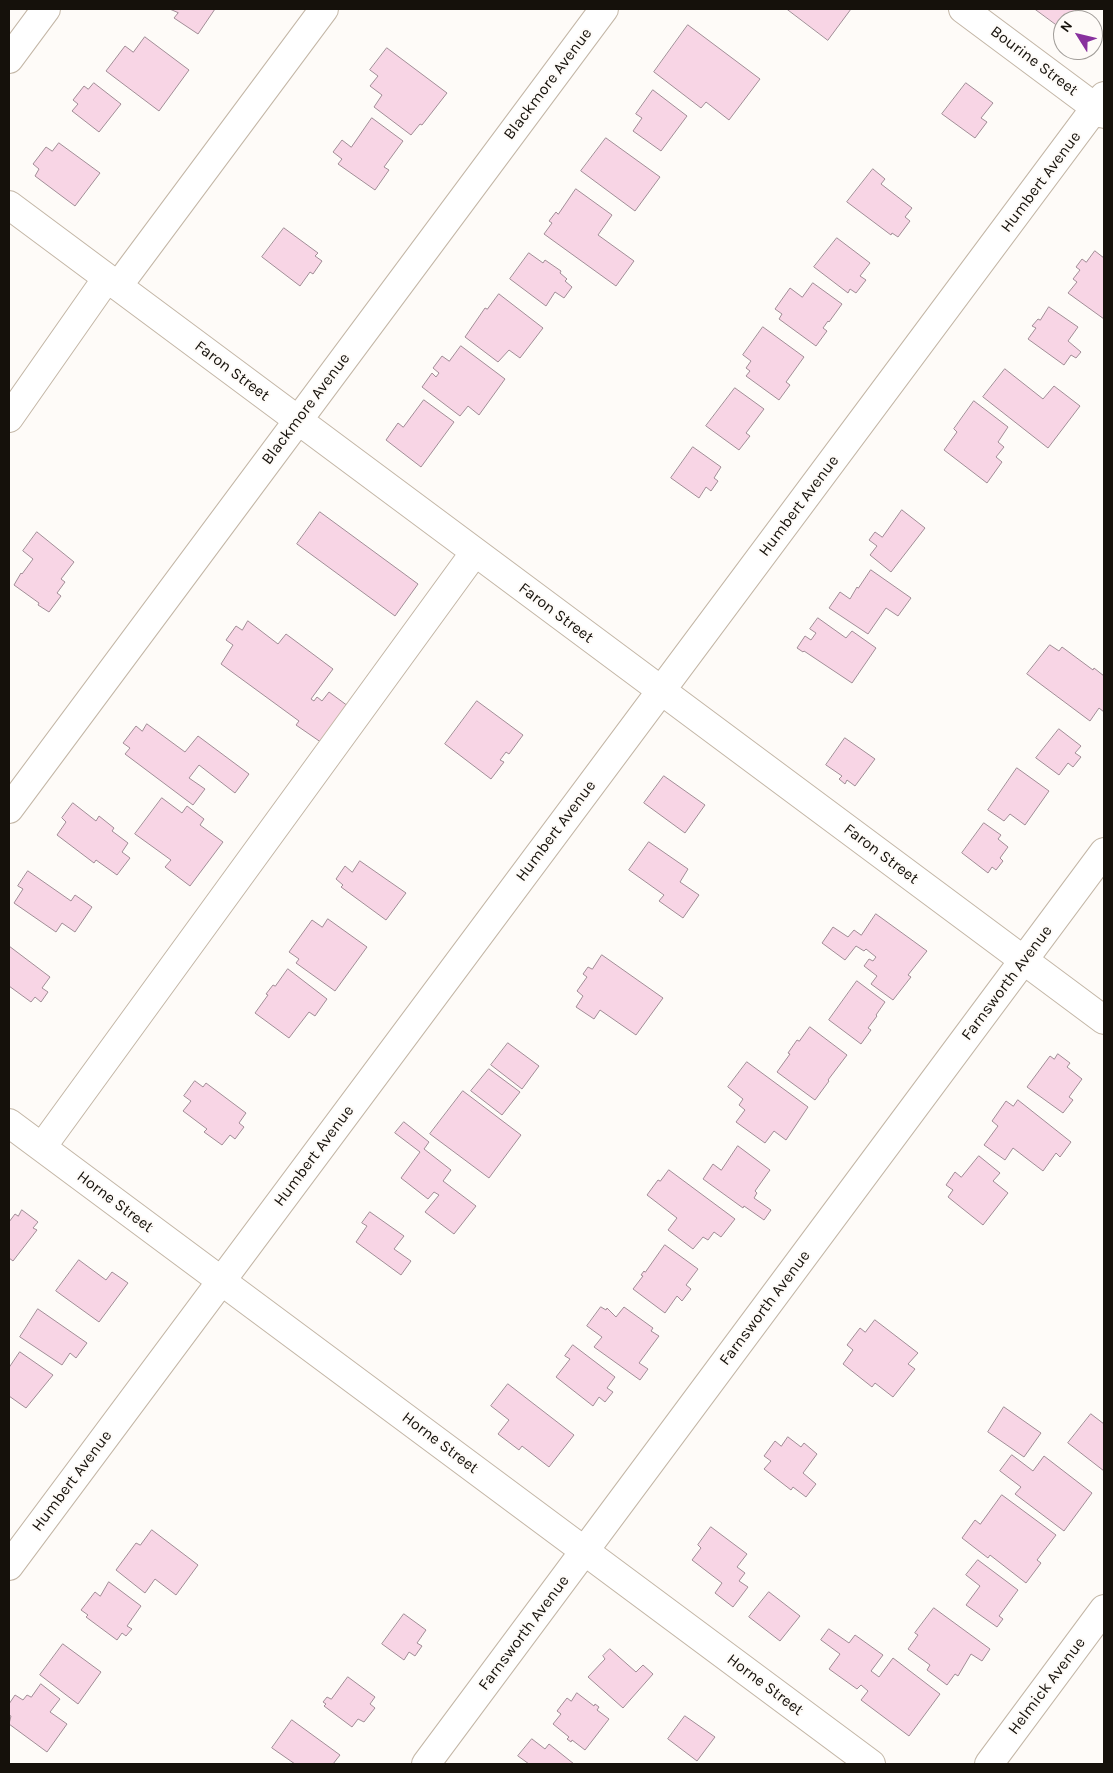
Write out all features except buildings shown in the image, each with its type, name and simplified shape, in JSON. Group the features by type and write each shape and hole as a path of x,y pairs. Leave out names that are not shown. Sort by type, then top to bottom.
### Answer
{"street":[{"path":"9,59 46,9"},
{"path":"9,418 324,9"},
{"name":"Blackmore Avenue","path":"9,808 604,9"},
{"name":"Bourine Street","path":"963,9 1101,106"},
{"name":"Humbert Avenue","path":"9,1566 661,691 1101,106"},
{"name":"Faron Street","path":"9,205 1104,1020"},
{"path":"42,1147 475,552"},
{"name":"Farnsworth Avenue","path":"426,1764 1104,852"},
{"name":"Horne Street","path":"9,1122 871,1764"},
{"name":"Helmick Avenue","path":"989,1764 1104,1609"}]}
